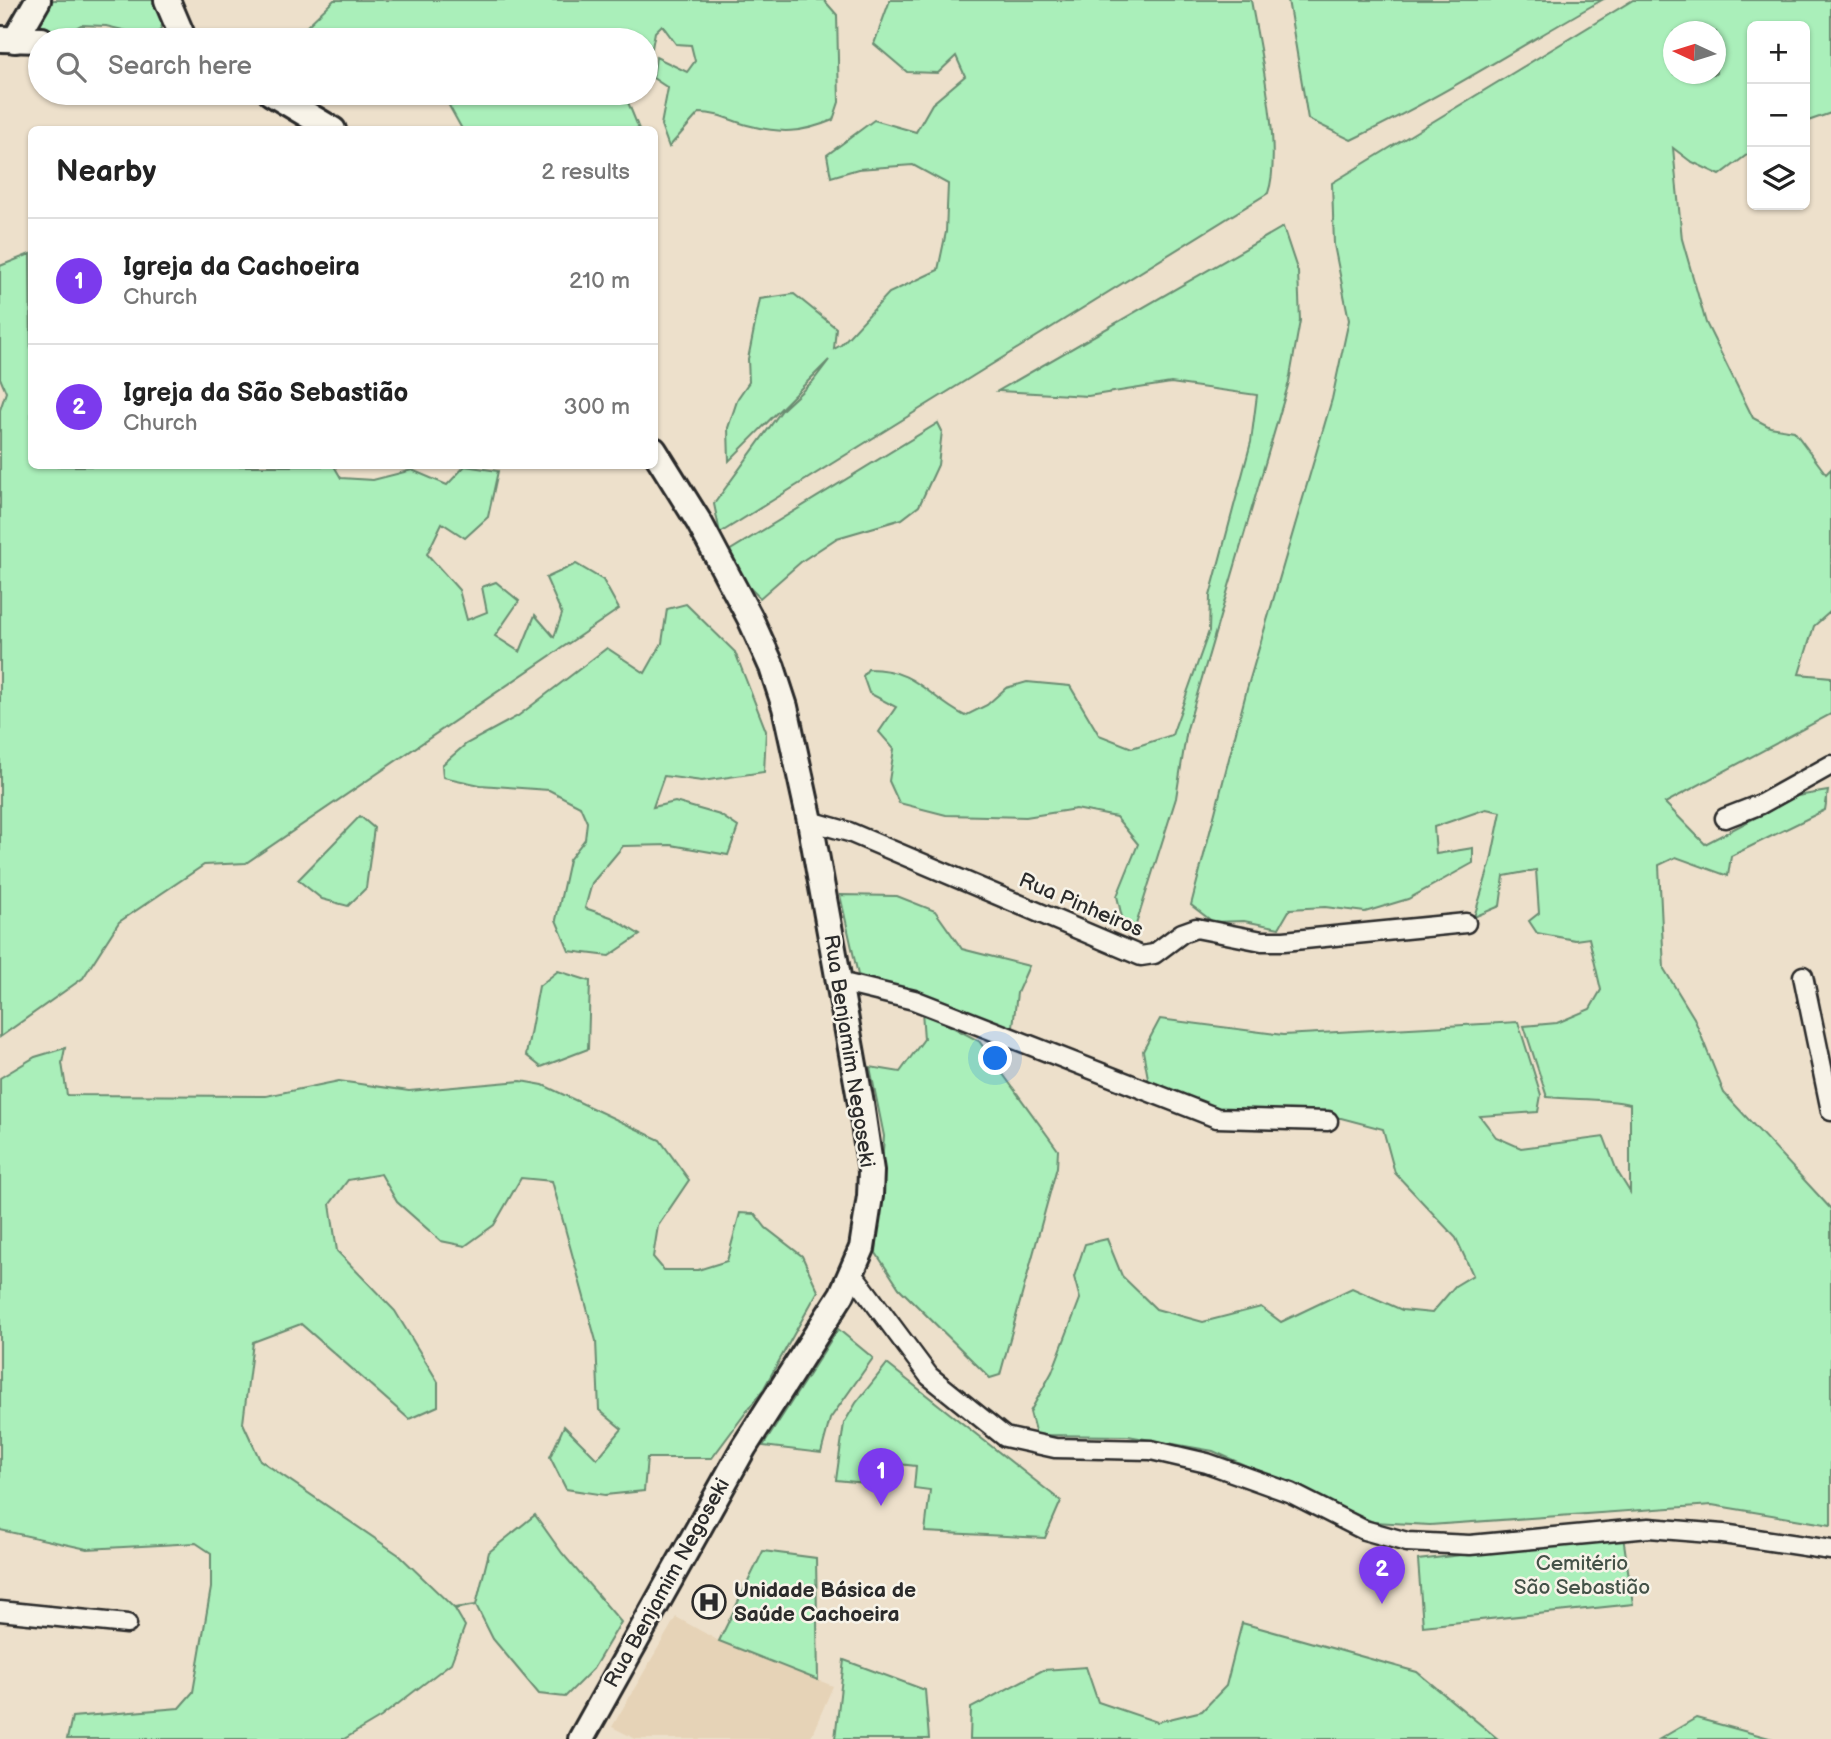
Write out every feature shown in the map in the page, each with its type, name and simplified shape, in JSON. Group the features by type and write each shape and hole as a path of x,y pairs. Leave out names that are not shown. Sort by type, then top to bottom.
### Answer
{"main road":[{"path":"8,39 38,0"},
{"path":"167,0 179,28"},
{"path":"8,39 28,40"},
{"path":"291,105 326,126"},
{"name":"Rua Benjamim Negoseki","path":"581,1739 744,1447 830,1315 853,1274 868,1220 870,1171 839,982 793,738 772,667 726,572 658,457"}],"street":[{"path":"1725,818 1760,804 1831,765"},
{"name":"Rua Pinheiros","path":"810,821 849,832 1142,956 1154,954 1182,933 1196,928 1262,941 1284,941 1466,923"},
{"path":"1803,976 1831,1111"},
{"path":"839,982 914,1000 1217,1118 1328,1121"},
{"path":"853,1274 929,1376 1005,1437 1055,1448 1127,1447 1207,1463 1292,1493 1364,1530 1407,1542 1470,1545 1649,1528 1723,1534 1831,1550"},
{"path":"0,1611 127,1624"}],"shaded area":[{"path":"676,1617 719,1641 833,1686 810,1739 636,1739 612,1727"}],"green space":[{"path":"53,0 159,0 162,16 160,28 81,25 76,28 36,28"},
{"path":"334,0 824,0 837,15 839,102 833,120 811,128 791,131 759,128 718,115 699,113 669,147 661,125 668,88 658,81 658,58 687,72 695,61 691,45 676,44 662,25 658,29 306,27"},
{"path":"890,0 1251,0 1271,125 1272,174 1268,193 720,533 714,504 782,410 813,381 829,360 729,461 728,428 738,398 749,382 748,359 760,299 794,294 836,328 834,349 841,345 889,293 938,270 946,232 948,184 913,165 858,169 831,177 827,155 874,120 916,132 932,104 965,76 956,56 938,73 907,72 874,44"},
{"path":"1288,0 1602,0 1447,90 1351,140 1308,119"},
{"path":"1633,0 1831,0 1831,113 1810,120 1810,21 1747,21 1747,155 1720,175 1690,161 1673,148 1682,239 1706,323 1753,418 1770,427 1794,431 1826,474 1831,469 1831,611 1814,626 1799,674 1831,677 1831,714 1665,803 1705,844 1797,796 1828,791 1825,810 1731,856 1728,876 1676,857 1659,865 1664,969 1694,1018 1724,1093 1831,1209 1831,1525 1712,1505 1430,1525 1373,1522 1213,1451 1128,1436 1036,1435 1030,1412 1052,1372 1080,1299 1074,1277 1085,1244 1107,1239 1122,1276 1156,1309 1203,1322 1261,1307 1281,1322 1352,1288 1402,1310 1432,1313 1455,1286 1473,1275 1456,1238 1395,1173 1383,1129 1341,1118 1235,1114 1150,1089 1143,1051 1160,1019 1283,1035 1518,1022 1541,1095 1538,1112 1480,1116 1496,1137 1521,1148 1604,1137 1617,1171 1630,1192 1630,1104 1547,1097 1524,1026 1557,1023 1590,1009 1601,990 1589,938 1575,940 1537,933 1529,921 1539,913 1536,870 1504,876 1500,906 1474,917 1491,861 1501,812 1486,809 1434,827 1436,854 1473,848 1473,863 1408,899 1365,912 1325,907 1290,909 1279,928 1244,921 1213,922 1191,905 1247,689 1332,399 1349,320 1334,245 1332,183"},
{"path":"449,105 629,105 638,126 590,126 578,123 578,126 460,126"},
{"path":"1283,227 1298,272 1300,321 1289,382 1187,729 1176,798 1134,931 1125,930 1117,896 1138,844 1116,817 1076,809 1026,817 946,815 899,803 889,781 894,749 879,732 896,707 869,693 863,676 868,669 898,674 920,685 965,716 987,705 1006,688 1027,682 1070,686 1099,735 1132,748 1172,735 1209,631 1210,596 1251,442 1257,395 1171,383 1088,396 998,391"},
{"path":"28,255 28,469 336,469 341,478 373,480 412,470 447,485 462,469 498,471 488,517 465,538 442,523 427,554 459,590 467,620 487,612 482,587 496,582 519,601 495,636 520,652 535,615 554,637 562,614 546,578 576,564 603,580 619,609 246,863 204,865 119,922 83,978 0,1037 0,410 6,392 0,378 0,266"},
{"path":"938,423 942,431 938,465 919,506 902,519 837,538 802,561 760,598 738,576 729,551"},
{"path":"686,604 735,652 766,731 764,772 702,781 664,776 653,807 675,802 720,815 738,827 728,855 671,845 623,846 592,883 585,908 611,917 640,935 609,956 569,951 556,920 569,860 585,839 587,822 580,806 549,790 480,785 443,777 442,765 466,744 518,716 607,648 645,673 662,643 667,609"},
{"path":"360,816 374,828 366,888 348,906 322,899 298,880"},
{"path":"840,895 897,896 935,911 962,949 1029,966 1017,993 1012,1035 940,1001 858,975"},
{"path":"558,971 590,981 588,1049 541,1067 526,1055 539,986"},
{"path":"922,1011 979,1041 1058,1150 1057,1167 1000,1375 990,1378 899,1288 876,1253 884,1136 870,1067 900,1072 924,1039"},
{"path":"65,1048 62,1063 67,1095 266,1096 339,1081 409,1091 521,1081 543,1085 660,1140 689,1180 658,1226 653,1257 664,1270 698,1270 727,1261 740,1213 755,1214 766,1228 802,1256 818,1291 764,1388 712,1458 647,1458 644,1491 605,1495 566,1489 550,1457 564,1426 597,1459 622,1429 599,1410 596,1341 552,1181 521,1178 494,1225 465,1246 441,1241 397,1202 381,1174 348,1180 330,1204 337,1251 395,1311 438,1382 438,1406 409,1419 301,1324 253,1342 243,1423 260,1460 399,1555 454,1608 476,1605 455,1609 465,1626 451,1663 381,1717 344,1739 67,1739 72,1717 179,1708 193,1692 211,1588 211,1553 196,1543 87,1549 0,1530 0,1078 35,1057"},
{"path":"838,1329 873,1358 830,1419 821,1453 763,1446"},
{"path":"887,1364 1061,1501 1045,1538 925,1532 930,1490 914,1488 916,1466 889,1463 886,1485 836,1480 844,1423"},
{"path":"535,1515 562,1553 621,1622 593,1669 565,1697 539,1694 493,1639 476,1605 489,1552"},
{"name":"Cemitério São Sebastião","path":"1623,1536 1633,1604 1423,1626 1418,1560"},
{"path":"763,1551 816,1558 818,1680 719,1641"},
{"path":"1242,1623 1417,1672 1498,1739 970,1739 971,1708 1043,1670 1086,1667 1098,1702 1157,1722 1202,1711 1226,1686"},
{"path":"844,1660 925,1690 929,1739 835,1739"},
{"path":"1696,1718 1773,1739 1660,1739"}],"place":[{"name":"Igreja da Cachoeira","path":"881,1506"},
{"name":"Unidade Básica de Saúde Cachoeira","path":"709,1602"},
{"name":"Igreja da São Sebastião","path":"1382,1604"}]}
